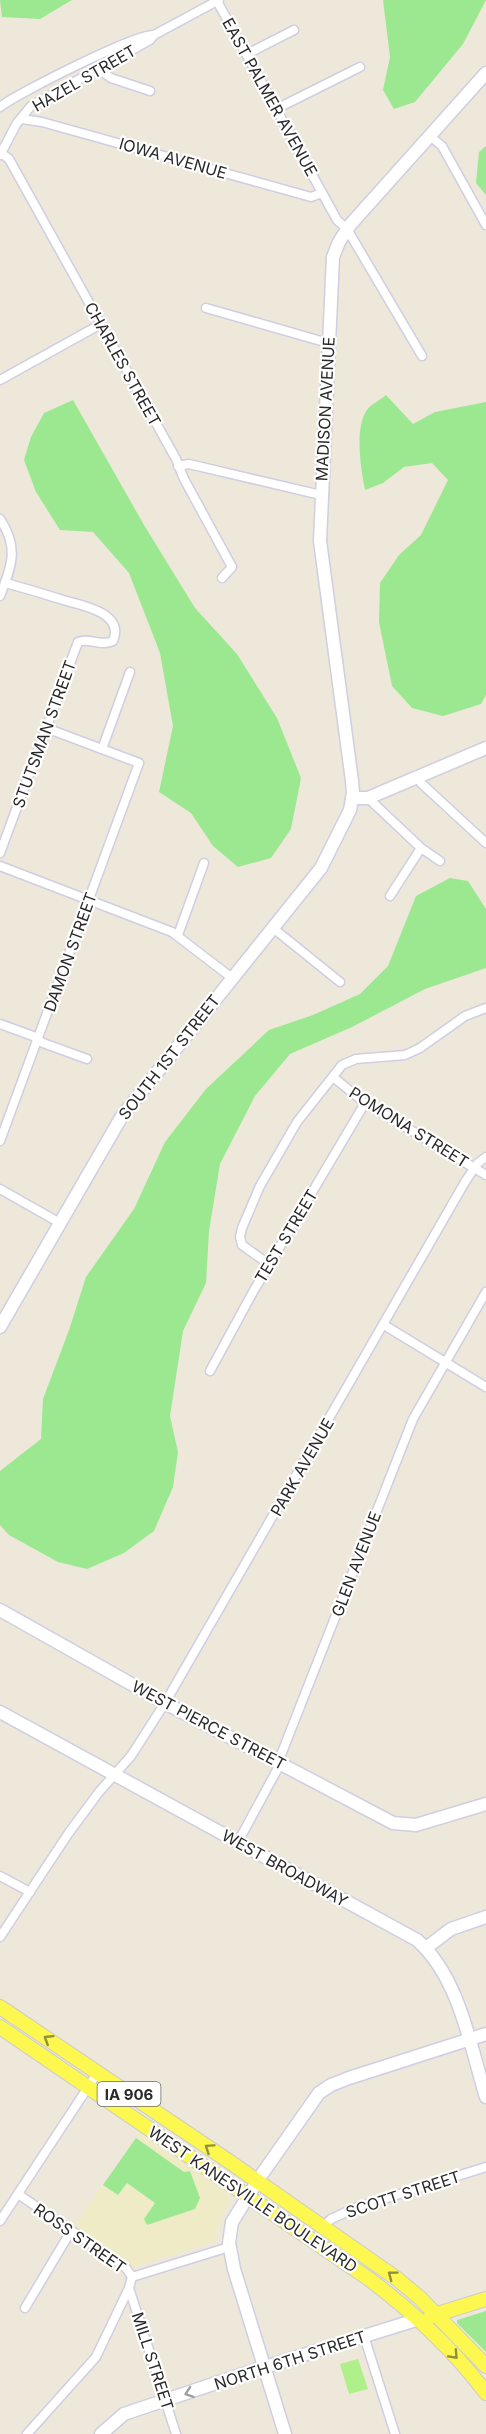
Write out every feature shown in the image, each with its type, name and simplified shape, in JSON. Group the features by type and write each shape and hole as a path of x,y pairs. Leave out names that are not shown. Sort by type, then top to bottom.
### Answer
{"main road":[{"name":"MADISON AVENUE","path":"352,798 352,782 321,551 321,495 333,257 347,229 486,73"},
{"path":"352,798 368,798 486,748"},
{"path":"352,782 368,798"},
{"name":"SOUTH 1ST STREET","path":"0,1327 122,1116 321,868 350,810 352,798"},
{"name":"WEST PIERCE STREET","path":"0,1610 165,1703 393,1823 403,1826 422,1823 486,1804"},
{"name":"WEST BROADWAY","path":"0,1712 405,1933 426,1948 436,1959 448,1980 486,2097"},
{"path":"426,1948 451,1929 486,1917"},
{"name":"WEST KANESVILLE BOULEVARD","path":"0,2007 396,2278 436,2314 486,2366"},
{"name":"WEST KANESVILLE BOULEVARD","path":"0,2027 369,2279 419,2319 452,2352 486,2393"},
{"path":"285,2434 229,2247 230,2226 257,2182 323,2089 349,2078 486,2034"},
{"path":"468,2040 486,2042"},
{"name":"NORTH 6TH STREET","path":"101,2434 124,2414 264,2367 486,2299"}],"street":[{"name":"HAZEL STREET","path":"1,154 17,123 32,106 218,0"},
{"name":"EAST PALMER AVENUE","path":"218,0 337,220 347,229 422,356"},
{"path":"246,54 294,30"},
{"name":"HAZEL STREET","path":"3,105 129,41 149,33 154,35"},
{"path":"276,109 360,67"},
{"path":"98,69 111,78 150,91"},
{"name":"IOWA AVENUE","path":"22,119 42,122 311,197 322,193"},
{"path":"430,136 442,146 486,225"},
{"name":"CHARLES STREET","path":"1,154 9,159 232,567 222,578"},
{"path":"206,309 328,343"},
{"path":"0,380 101,324"},
{"path":"178,465 189,464 321,495"},
{"path":"0,519 9,532 13,550 0,596"},
{"name":"STUTSMAN STREET","path":"0,853 78,642 82,640 101,644 113,641 116,630 107,617 93,608 5,584"},
{"path":"46,728 102,749 130,672"},
{"name":"DAMON STREET","path":"0,1141 139,763 102,749"},
{"path":"418,777 486,843"},
{"path":"368,798 421,848 440,861"},
{"path":"390,896 421,848"},
{"path":"178,935 204,863"},
{"path":"0,866 178,935 232,978"},
{"path":"273,928 340,982"},
{"path":"270,1265 242,1245 240,1237 242,1228 260,1186 278,1153 297,1122 333,1077 348,1061 395,1056 420,1048 465,1016 486,1008"},
{"path":"0,1024 87,1059"},
{"name":"POMONA STREET","path":"333,1077 365,1103 486,1175"},
{"name":"TEST STREET","path":"210,1371 365,1103"},
{"name":"PARK AVENUE","path":"0,1937 68,1834 113,1774 130,1756 165,1703 474,1168 486,1157"},
{"path":"0,1190 60,1223"},
{"name":"GLEN AVENUE","path":"238,1842 279,1762 413,1419 486,1292"},
{"path":"384,1325 486,1387"},
{"path":"0,1876 30,1892"},
{"path":"0,2221 98,2072"},
{"name":"SCOTT STREET","path":"323,2227 332,2219 355,2208 486,2167"},
{"name":"ROSS STREET","path":"18,2194 126,2268 132,2277 96,2357 27,2434"},
{"path":"25,2308 71,2231"},
{"path":"132,2277 229,2247"},
{"name":"MILL STREET","path":"129,2288 176,2434"},
{"path":"364,2336 395,2434"}],"shaded area":[{"path":"141,2131 226,2191 230,2199 219,2224 216,2241 132,2268 74,2226"}],"green space":[{"path":"0,0 72,0 40,19 2,17"},
{"path":"383,0 486,0 463,44 415,102 394,109 383,90 390,57"},
{"path":"486,146 486,195 476,183 479,152"},
{"path":"386,395 413,424 435,412 486,402 486,695 481,704 443,716 412,708 392,686 379,622 380,583 399,555 421,535 448,480 432,463 404,467 383,483 365,490 360,449 361,427 367,410"},
{"path":"73,400 144,525 195,608 237,654 277,718 301,778 291,829 271,858 238,867 213,846 191,813 159,792 173,726 160,653 129,573 93,532 60,530 36,492 24,460 31,437 44,413"},
{"path":"450,878 468,881 486,909 486,968 425,989 352,1027 290,1054 255,1096 220,1164 209,1231 206,1283 183,1331 170,1416 178,1452 173,1487 154,1531 124,1553 87,1569 58,1562 9,1535 0,1525 0,1471 41,1439 43,1399 86,1277 134,1209 165,1142 206,1089 269,1030 313,1015 360,994 388,966 416,896"},
{"path":"136,2138 184,2172 190,2171 200,2198 195,2209 147,2225 144,2219 155,2203 127,2183 118,2195 103,2185"},
{"path":"486,2311 486,2352 457,2323 457,2320"},
{"path":"358,2359 368,2389 349,2394 340,2364"}]}
